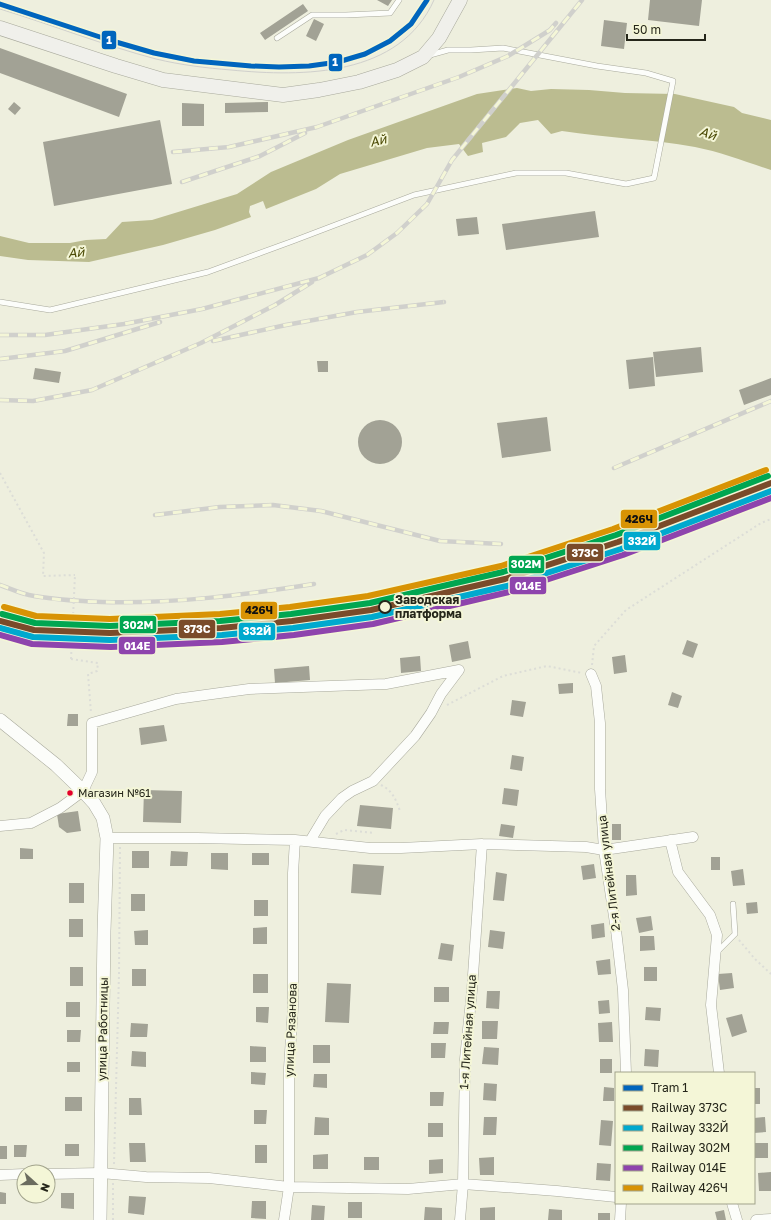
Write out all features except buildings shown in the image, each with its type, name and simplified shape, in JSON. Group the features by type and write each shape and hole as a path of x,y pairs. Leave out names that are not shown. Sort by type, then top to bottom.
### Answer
{"main road":[{"path":"0,28 163,80 283,95 359,82 397,70 424,57 439,38 460,0"}],"street":[{"path":"0,826 31,823 60,808 83,791 92,772 92,723 176,699 249,689 386,684 458,670 415,736 373,781 352,791 342,798 324,816 314,842"},
{"name":"2-я Литейная улица","path":"591,674 596,686 600,723 600,789 604,850 623,990 626,1072"},
{"name":"улица Работницы","path":"0,720 56,765 83,791 94,804 114,838 104,939 107,1174 100,1220"},
{"path":"114,838 295,840 370,848 482,844 578,847 604,850 692,837"},
{"name":"улица Рязанова","path":"284,1220 289,1187 289,1068 293,1007 293,872 295,840"},
{"path":"670,840 678,872 710,915 717,935 714,955 711,1005 719,1072"},
{"name":"1-я Литейная улица","path":"460,1220 463,1184 465,1059 472,990 482,844"},
{"path":"0,1175 16,1174"},
{"path":"56,1174 107,1174 146,1177 209,1178 289,1187 408,1189 463,1184 615,1197"},
{"path":"620,1204 620,1220"},
{"path":"732,1204 737,1220"},
{"path":"756,1220 771,1219"}],"lane":[{"path":"277,38 312,15 390,13 399,0"},
{"path":"0,302 50,310 208,272 414,195 516,173 566,173 626,184 654,178 673,81 646,73 597,66 503,48 448,50 424,57"},
{"path":"714,955 735,934 733,904"}],"path":[{"path":"0,473 44,553 43,576 75,575 71,659 98,663 97,671 88,674 92,723"},
{"path":"431,713 503,676 547,666 591,674 594,646 626,610 762,523 771,520"},
{"path":"373,781 387,788 395,797 400,811"},
{"path":"314,842 344,830 374,833"},
{"path":"113,1220 107,1174 119,974 114,838"},
{"path":"735,934 755,959 771,974"}],"water":[{"name":"Ай","path":"517,88 531,91 551,89 675,94 734,107 742,113 771,120 771,170 724,154 695,147 562,131 551,134 538,120 520,123 506,137 482,143 483,152 468,156 459,144 427,148 340,174 316,189 266,209 263,201 250,206 249,212 251,217 215,230 163,245 89,262 28,260 0,256 0,236 29,243 70,243 86,240 106,239 122,222 152,220 237,194 271,172 348,140 477,94"}],"tram line":[{"name":"1","path":"0,4 109,40 154,53 194,61 279,67 309,66 338,62 365,54 390,41 411,24 427,0"},
{"path":"0,9 117,48 156,59 194,66 222,69 288,73 318,71 347,66 374,58 398,44 418,25 434,0"}],"railway":[{"path":"0,335 45,335 124,324 202,309 319,278 367,255 397,233 427,204 452,160 582,0"},
{"path":"173,152 229,147 317,127 459,77 508,56 550,30 556,23"},
{"path":"182,182 260,156 305,133"},
{"path":"0,400 33,401 92,390 201,343 275,305 312,282"},
{"path":"213,341 286,325 357,312 444,302"},
{"path":"0,359 65,351 160,322"},
{"path":"614,468 771,401"},
{"path":"155,515 220,507 273,505 321,511 440,541 501,544"},
{"path":"0,585 25,594 65,600 155,602 208,598 314,584"}],"rail line":[{"name":"426Ч","path":"4,607 36,616 110,619 220,614 290,607 368,596 501,566 613,529 766,470"},
{"name":"302М","path":"2,614 35,623 110,626 220,621 291,614 370,603 503,572 616,535 768,476"},
{"name":"373C","path":"0,621 34,630 110,633 221,628 292,621 371,610 505,579 618,542 771,483"},
{"name":"332Й","path":"0,628 33,637 110,640 222,635 293,628 372,617 507,586 621,549 771,491"},
{"name":"014Е","path":"0,635 32,644 111,647 222,642 294,635 373,624 509,592 623,555 771,498"}],"place":[{"name":"Заводская платформа","path":"385,607"},
{"name":"Магазин №61","path":"70,793"}]}
